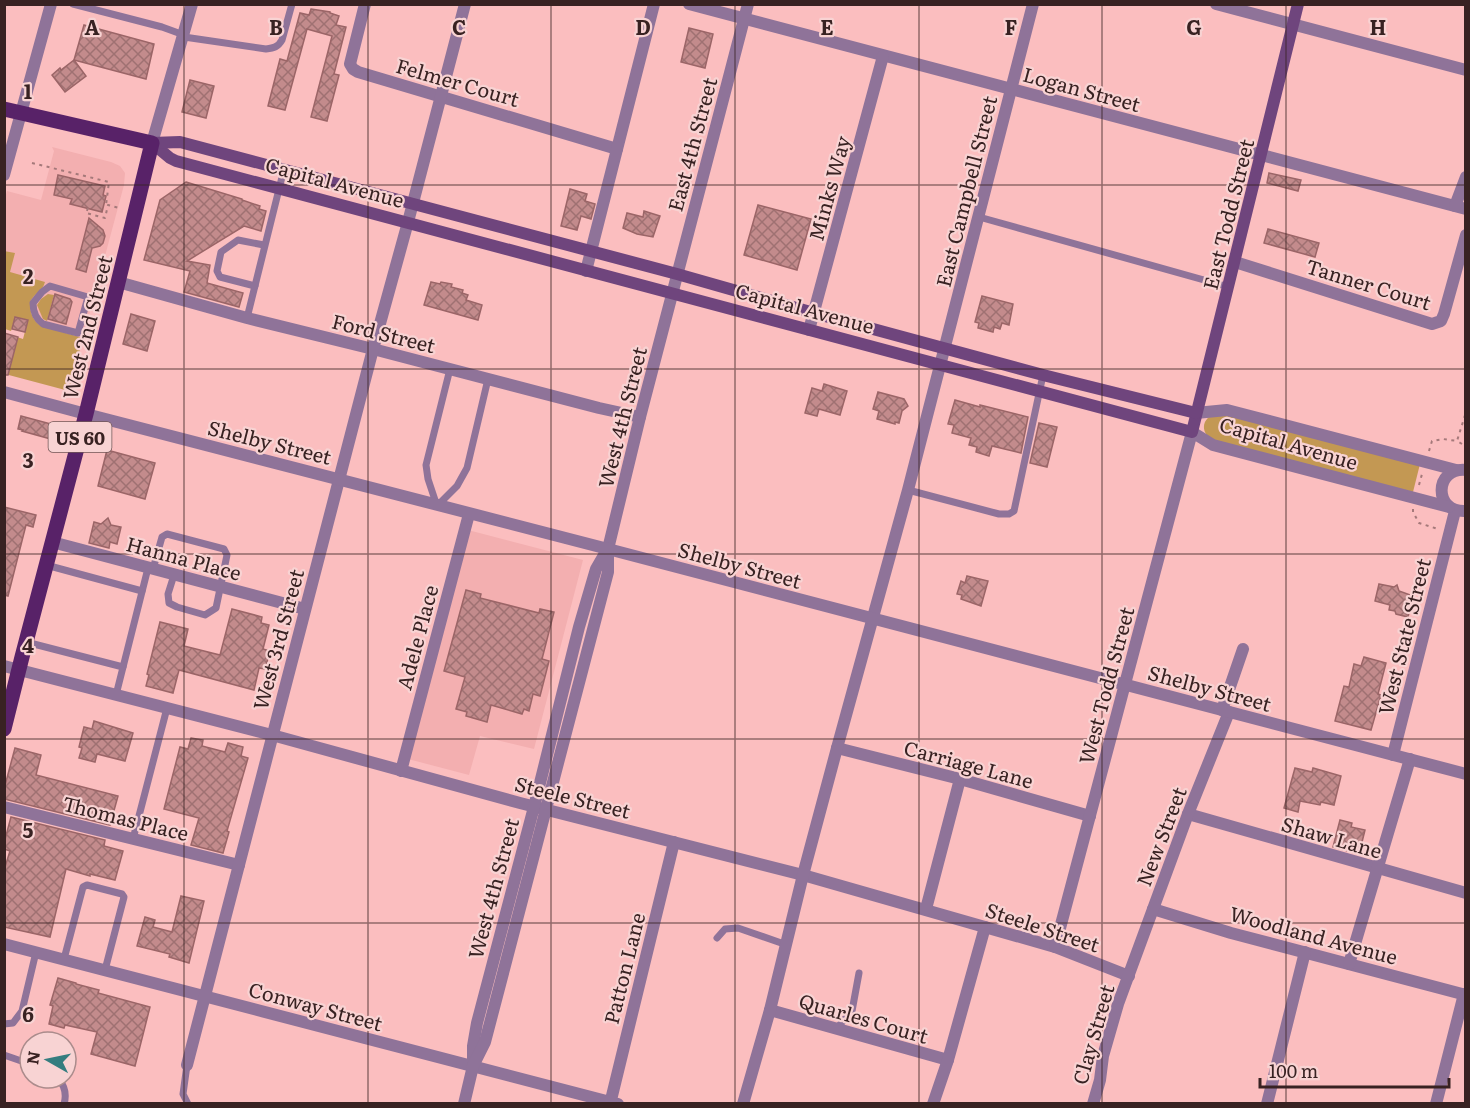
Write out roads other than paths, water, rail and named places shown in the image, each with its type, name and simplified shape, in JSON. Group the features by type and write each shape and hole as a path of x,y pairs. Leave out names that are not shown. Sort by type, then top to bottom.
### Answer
{"main road":[{"name":"East Todd Street","path":"1192,432 1298,4"},
{"name":"Capital Avenue","path":"4,109 152,143 180,142 676,274 1043,375 1196,413"},
{"name":"Capital Avenue","path":"152,143 176,161 1192,432"},
{"name":"West 2nd Street","path":"4,729 12,667 26,642 86,414 152,143"}],"street":[{"path":"4,175 51,4"},
{"path":"152,143 192,4"},
{"name":"Felmer Court","path":"365,4 350,64 358,72 617,149"},
{"name":"West 3rd Street","path":"186,1065 372,349 413,204 465,4"},
{"path":"586,271 654,4"},
{"name":"Logan Street","path":"689,4 1460,208"},
{"name":"East 4th Street","path":"672,294 748,4"},
{"name":"East Campbell Street","path":"743,1104 770,1010 837,748 909,490 1033,4"},
{"path":"1216,4 1466,70"},
{"name":"Minks Way","path":"809,330 884,56"},
{"path":"1460,208 1466,177"},
{"name":"Tanner Court","path":"1235,262 1432,324 1441,321 1444,314 1466,235"},
{"name":"Ford Street","path":"118,282 247,318 640,417"},
{"name":"West 4th Street","path":"464,1104 473,1066 484,1042 540,808 579,627 596,569 608,549 672,294"},
{"name":"Shelby Street","path":"4,392 1466,774"},
{"name":"Capital Avenue","path":"1196,413 1227,410 1461,470"},
{"name":"Capital Avenue","path":"1192,432 1213,445 1457,509"},
{"name":"West Todd Street","path":"1055,947 1192,432"},
{"name":"Capital Avenue","path":"1457,509 1442,496 1442,483 1445,477 1461,470"},
{"name":"West State Street","path":"1393,755 1445,528 1457,509"},
{"name":"Adele Place","path":"401,771 469,514"},
{"name":"Hanna Place","path":"52,542 305,609"},
{"name":"New Street","path":"1129,976 1226,711 1243,649"},
{"name":"Steele Street","path":"12,667 926,909 1055,947 1129,976"},
{"name":"Carriage Lane","path":"837,748 960,779 1090,816"},
{"path":"1350,964 1410,759"},
{"path":"926,909 960,779"},
{"name":"Thomas Place","path":"4,807 239,865"},
{"name":"Shaw Lane","path":"1188,814 1466,893"},
{"name":"Patton Lane","path":"613,1103 674,842"},
{"name":"Woodland Avenue","path":"1153,909 1231,933 1465,995"},
{"path":"933,1104 948,1060 985,927"},
{"name":"Conway Street","path":"4,944 613,1103"},
{"path":"1267,1104 1305,952"},
{"name":"Clay Street","path":"1093,1104 1108,1037 1129,976"},
{"path":"1436,1104 1465,995"},
{"name":"Quarles Court","path":"770,1010 948,1060"}],"lane":[{"path":"72,4 162,27 184,36 266,49 274,48 282,40 292,4"},
{"path":"247,318 284,169"},
{"path":"979,217 1229,287"},
{"path":"255,286 220,277 217,271 221,252 238,240 264,245"},
{"path":"50,286 88,297 84,309 78,333 43,324 36,316 33,303 50,286"},
{"path":"450,369 426,465 437,506 457,486 467,468 488,379"},
{"path":"909,490 999,514 1009,514 1014,511 1043,375"},
{"path":"116,695 142,591 162,537 167,534 224,549 227,555 216,608 205,615 170,603 168,594 174,575"},
{"path":"46,565 142,591"},
{"path":"26,642 123,668"},
{"path":"133,839 167,708"},
{"path":"63,959 83,887 87,885 122,894 124,897 105,970"},
{"path":"717,938 725,929 738,928 787,945"},
{"path":"4,1024 13,1023 22,1011 36,952"},
{"path":"836,1029 852,1011 859,974"},
{"path":"186,1065 183,1094 188,1104"}]}
